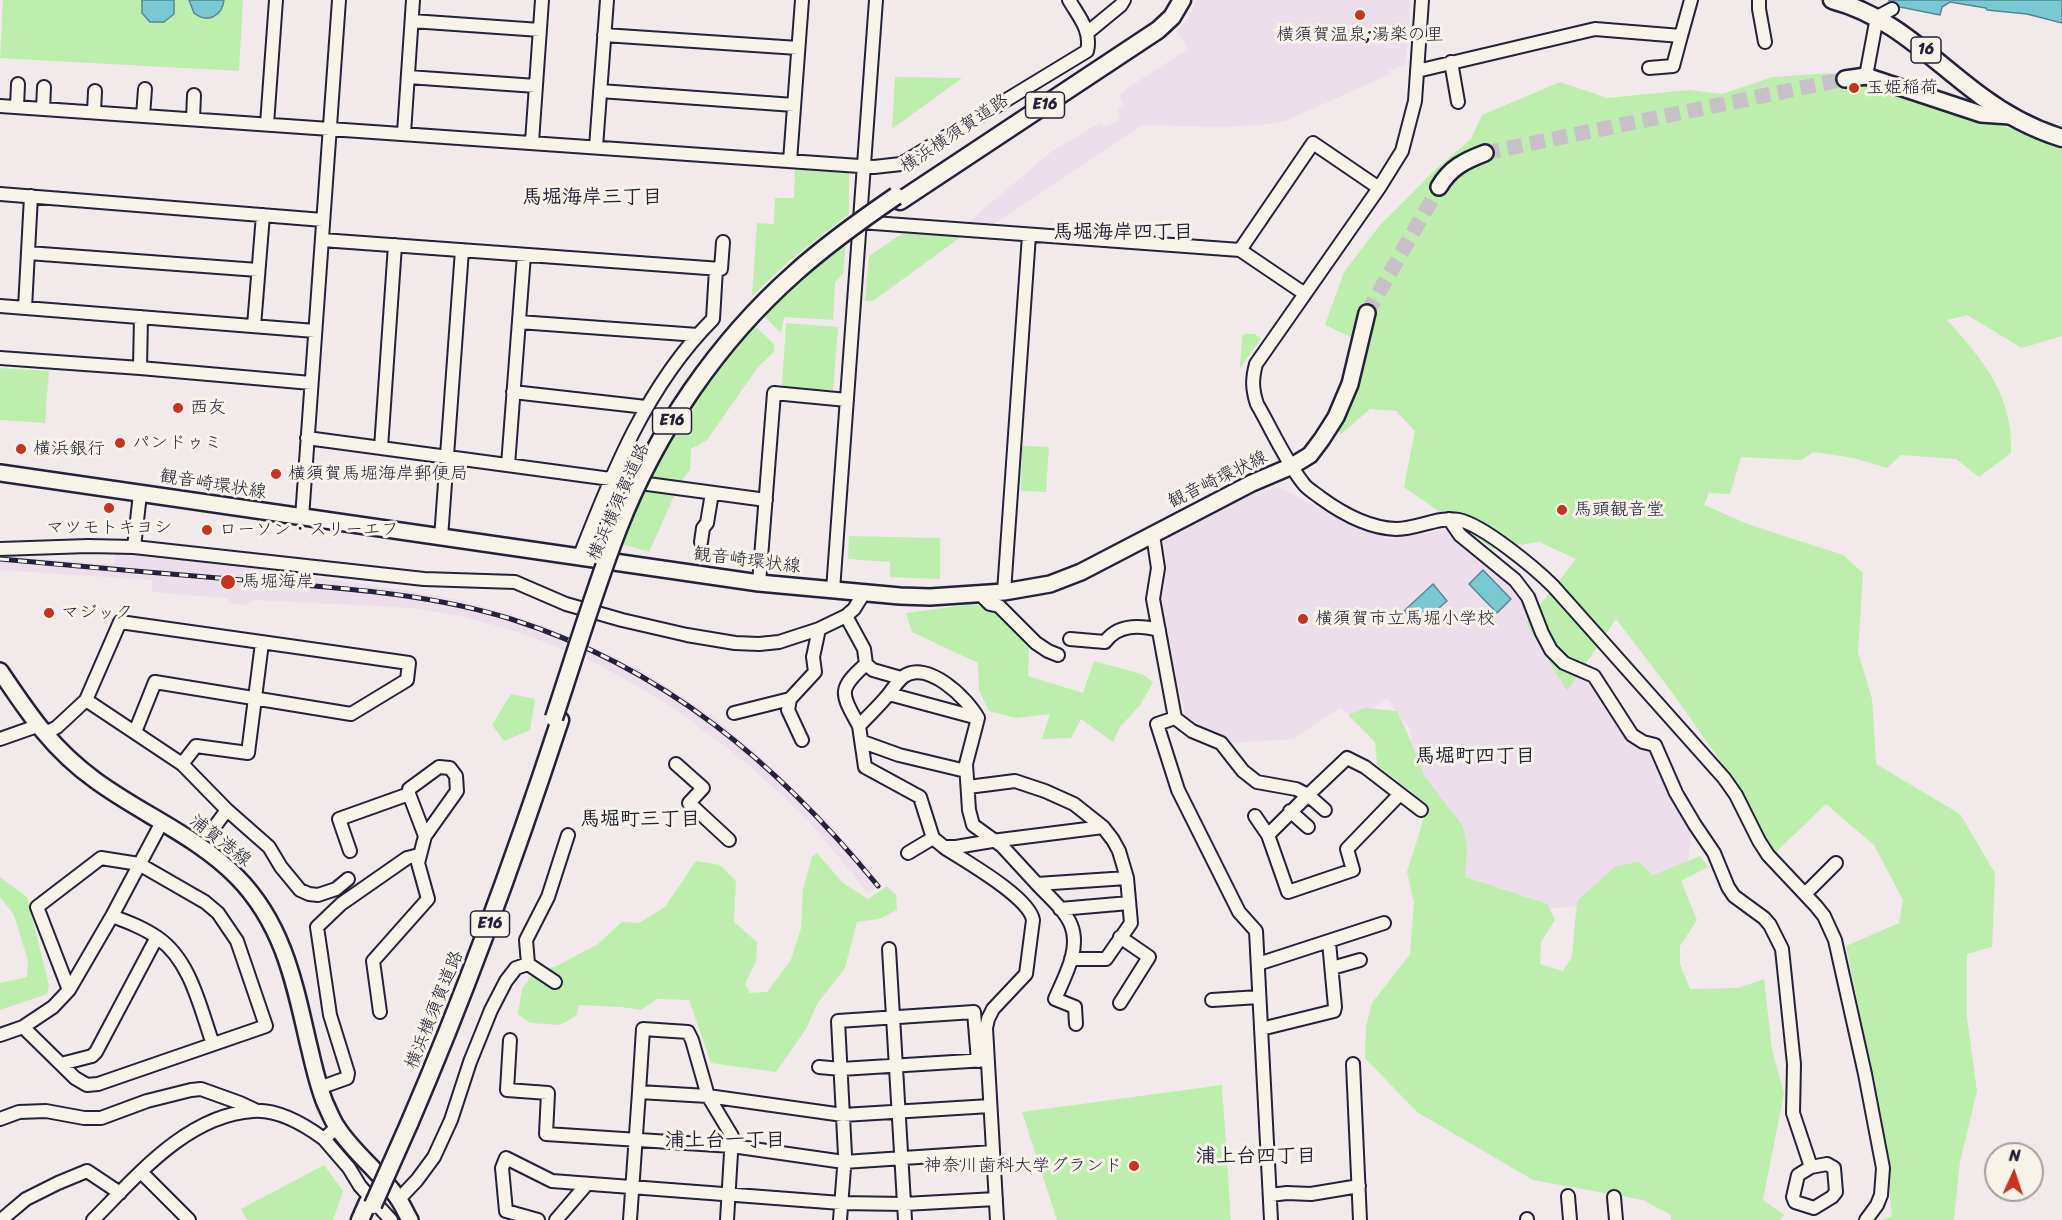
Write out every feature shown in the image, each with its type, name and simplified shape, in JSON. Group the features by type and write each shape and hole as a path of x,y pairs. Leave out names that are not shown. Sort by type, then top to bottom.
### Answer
{"highway":[{"name":"横浜横須賀道路","path":"360,1220 369,1209 448,1016 624,533 649,476 690,403 722,359 779,296 839,245 898,198 1151,24 1170,0"},
{"name":"横浜横須賀道路","path":"898,198 1158,30 1172,17 1182,0"},
{"name":"16","path":"1832,0 1885,13 1979,95 2010,116 2062,138"}],"main road":[{"path":"1845,79 1866,76 1981,114 2010,116"},
{"path":"1439,187 1455,166 1485,153"},
{"name":"観音崎環状線","path":"0,473 759,583 930,597 1004,592 1032,588 1064,579 1310,455 1336,417 1350,384 1367,313"},
{"name":"浦賀港線","path":"0,671 41,730 67,759 96,781 217,860 254,896 279,936 289,963 320,1088 337,1127 399,1199 410,1220"}],"street":[{"path":"267,124 276,0"},
{"path":"302,518 339,0"},
{"path":"404,133 413,0"},
{"path":"532,142 542,0"},
{"path":"596,147 607,0"},
{"path":"790,161 802,0"},
{"path":"833,590 876,0"},
{"path":"0,106 887,166 901,164 1087,51 1089,41 1087,33 1070,0"},
{"path":"1087,33 1124,0"},
{"path":"1422,0 1415,101 1402,151 1379,188 1256,364 1252,391 1257,404 1304,485 1331,506 1370,525 1398,529 1449,519 1462,521 1473,525 1537,571 1553,586 1724,778 1736,795 1764,848 1824,916 1835,940 1883,1168 1881,1195 1869,1216 1855,1220"},
{"path":"1649,68 1673,66 1691,0"},
{"path":"1759,0 1765,42"},
{"path":"1866,76 1885,13"},
{"path":"412,21 540,30"},
{"path":"1417,71 1595,29 1681,36"},
{"path":"604,35 798,48"},
{"path":"1451,62 1458,102"},
{"path":"408,77 536,86"},
{"path":"17,107 18,84"},
{"path":"43,109 44,87"},
{"path":"143,116 145,89"},
{"path":"94,112 95,91"},
{"path":"600,91 794,105"},
{"path":"193,119 194,95"},
{"path":"1240,250 1313,143 1379,188"},
{"path":"0,194 323,220"},
{"path":"25,308 32,196"},
{"path":"254,326 263,215"},
{"path":"860,222 1240,250 1305,294"},
{"path":"1004,592 1029,235"},
{"path":"322,240 716,269 722,269 723,242"},
{"path":"381,448 395,245"},
{"path":"441,538 462,250"},
{"path":"28,253 258,270"},
{"path":"508,465 524,255"},
{"path":"579,558 610,479 646,407 698,334 713,320 716,269"},
{"path":"0,306 315,331"},
{"path":"140,368 141,317"},
{"path":"519,322 698,334"},
{"path":"0,358 311,383"},
{"path":"513,392 646,407"},
{"path":"759,583 774,393 847,400"},
{"path":"307,438 766,500"},
{"path":"701,542 703,528 707,524 712,493"},
{"path":"134,547 140,494"},
{"path":"1449,519 1460,536 1515,580 1528,597 1551,650 1564,663 1594,676 1632,735 1643,742 1655,745 1676,793 1714,853 1728,887 1734,896 1770,925 1782,949 1794,1064 1793,1113 1811,1167"},
{"path":"1153,535 1158,568 1154,599 1175,718 1192,731 1221,743 1243,771 1257,782 1296,789 1308,795 1325,810"},
{"path":"0,549 134,547 424,579 515,582 566,604 622,620 735,643 779,642 819,629 846,616 854,609 864,593"},
{"path":"980,594 990,604 999,606 1036,643 1058,655"},
{"path":"846,616 864,649 866,664 873,670 901,678"},
{"path":"0,739 57,727 86,700 120,622 409,663 407,680 351,714 155,682 135,732"},
{"path":"1070,639 1105,642 1112,632 1135,626 1159,630"},
{"path":"802,740 788,710 790,699 815,672 813,657 819,629"},
{"path":"182,764 196,746 248,753 262,643"},
{"path":"866,664 846,683 845,692 845,701 859,726 865,767 920,797 933,838 996,881 1031,913 1033,920 1028,970 993,1010 986,1028 982,1060"},
{"path":"859,726 901,678 908,674 929,673 946,684 972,707 978,717 966,771 969,810 973,825 992,841 1002,846 1071,924 1073,935 1071,959 1055,999 1075,1007 1076,1024"},
{"path":"889,694 978,717"},
{"path":"734,713 790,699"},
{"path":"86,700 182,764 227,810 269,847 281,867 300,890 318,895 329,892 348,879"},
{"path":"1175,718 1157,724 1178,790 1239,912 1256,931 1271,1220"},
{"path":"863,742 899,755 966,771"},
{"path":"1268,835 1347,758 1365,767 1421,810"},
{"path":"676,764 703,788 689,803 729,840"},
{"path":"380,1012 373,961 428,898 418,863 419,855 425,836 457,791 456,776 450,768 439,767 409,789 425,836"},
{"path":"968,787 1015,781 1074,804 1103,827 1119,851 1127,878 1131,923 1106,959 1071,959"},
{"path":"350,851 339,819 409,794"},
{"path":"1255,816 1261,828 1268,835 1288,892 1353,870 1347,849 1400,794"},
{"path":"209,834 227,810"},
{"path":"1290,812 1308,827"},
{"path":"0,1035 23,1027 53,1007 69,990 162,822"},
{"path":"944,847 1103,827"},
{"path":"528,964 526,940 552,894 568,835"},
{"path":"908,853 933,838"},
{"path":"320,1088 342,1081 347,1078 348,1073 330,1015 317,927 341,904 407,858 419,855"},
{"path":"23,1027 75,1078 87,1085 98,1084 266,1026 237,941 218,913 205,902 140,864 101,858 37,907 69,990"},
{"path":"1806,893 1836,863"},
{"path":"1037,884 1127,878"},
{"path":"329,892 341,904"},
{"path":"1060,909 1129,903"},
{"path":"112,916 165,943 187,971 213,1044"},
{"path":"1258,964 1384,923"},
{"path":"61,1064 92,1056 96,1052 157,937"},
{"path":"1120,938 1149,957 1120,1003"},
{"path":"1261,1029 1334,1011 1329,942"},
{"path":"889,949 905,1220"},
{"path":"1332,968 1360,960"},
{"path":"528,964 555,982"},
{"path":"399,1199 434,1157 451,1119 470,1062 491,1010 506,981 516,968 528,964"},
{"path":"1212,1000 1259,997"},
{"path":"840,1220 844,1162 838,1021 974,1012 990,1106 997,1220"},
{"path":"630,1220 644,1029 688,1032 692,1040 708,1096 732,1136 727,1220"},
{"path":"510,1040 507,1090 548,1092 546,1134 732,1146 844,1162 993,1152"},
{"path":"819,1067 840,1069 982,1060"},
{"path":"1353,1064 1360,1220"},
{"path":"0,1119 19,1112 46,1111 84,1119 101,1118 147,1101 201,1089 255,1110 292,1119 324,1139 349,1168 360,1186 391,1220"},
{"path":"639,1092 708,1096 843,1115 990,1106"},
{"path":"93,1220 141,1172 195,1130 233,1114 255,1110"},
{"path":"324,1139 337,1127"},
{"path":"538,1220 506,1211 502,1168 506,1158 552,1181 586,1184 841,1203 904,1204 996,1199"},
{"path":"1,1220 26,1199 87,1171 120,1193"},
{"path":"141,1172 189,1220"},
{"path":"556,1220 586,1184"},
{"path":"1270,1195 1311,1194 1359,1186"},
{"path":"1568,1196 1569,1220"},
{"path":"1614,1197 1616,1220"}],"shaded area":[{"path":"1196,0 1411,0 1405,66 1390,70 1389,75 1285,121 1220,127 1143,125 990,227 966,224 1051,152 1099,123 1106,127 1121,118 1117,109 1124,105 1119,96 1126,89 1188,49 1176,31 1187,21"},
{"path":"1278,486 1387,539 1447,530 1509,579 1591,678 1633,740 1652,748 1692,829 1686,879 1619,884 1592,905 1470,915 1450,836 1410,760 1412,732 1387,698 1360,720 1339,708 1293,739 1232,743 1196,728 1185,713 1159,602 1164,539 1245,497"},
{"path":"116,551 230,561 321,578 417,592 464,601 550,628 640,670 716,720 759,755 830,824 881,884 868,893 819,833 787,800 750,766 672,707 591,661 545,642 460,616 414,608 254,600 245,605 234,604 226,598 152,592 153,580 0,570 0,555 114,565"}],"green space":[{"path":"3,0 243,0 239,71 0,58"},
{"path":"1829,73 1974,118 2062,141 2062,336 2022,348 1967,315 1947,320 1973,350 1994,380 2007,414 2011,453 1979,477 1956,459 1901,455 1887,468 1854,458 1814,452 1801,460 1741,457 1730,494 1709,493 1704,505 1750,525 1843,555 1863,573 1858,652 1872,699 1876,764 1960,814 1995,873 1992,947 1967,954 1967,1018 1977,1091 1960,1162 1954,1220 1882,1220 1892,1216 1885,1139 1846,946 1899,923 1903,900 1874,845 1826,804 1774,854 1738,786 1671,691 1616,619 1567,691 1526,623 1576,559 1539,542 1493,549 1404,487 1415,431 1396,411 1370,409 1341,434 1330,417 1349,381 1351,337 1325,325 1344,272 1380,225 1436,169 1471,139 1482,115 1560,82 1607,98 1689,90 1722,94 1773,77"},
{"path":"895,77 962,78 892,129"},
{"path":"795,169 849,173 849,214 789,261 752,296 757,223 774,224 775,198 794,198"},
{"path":"848,219 843,274 835,282 833,320 784,317 781,333 751,303 791,262"},
{"path":"906,231 965,234 873,301 865,301 869,256"},
{"path":"741,313 774,344 774,352 758,367 707,440 691,449 690,470 680,482 633,475 631,472 662,419 701,363"},
{"path":"786,323 838,327 833,390 782,387"},
{"path":"1255,334 1261,339 1240,368 1242,336"},
{"path":"0,368 49,371 45,423 0,420"},
{"path":"1022,446 1049,447 1046,492 1021,491"},
{"path":"623,488 675,494 649,552 603,538"},
{"path":"849,536 940,538 940,579 890,577 890,562 848,559"},
{"path":"974,604 1010,617 1029,648 1028,676 1083,693 1094,661 1142,674 1153,682 1141,704 1120,727 1113,742 1081,719 1071,738 1042,739 1050,714 1016,718 989,711 979,690 978,663 912,632 906,613"},
{"path":"511,694 535,699 530,730 504,741 492,725"},
{"path":"1365,708 1397,711 1425,777 1463,826 1467,847 1465,877 1547,904 1555,920 1541,942 1540,964 1563,971 1572,957 1577,901 1616,866 1639,862 1653,875 1700,856 1708,867 1681,881 1697,920 1680,946 1680,964 1690,989 1738,988 1764,979 1772,1050 1784,1093 1763,1200 1784,1215 1780,1220 1671,1220 1671,1215 1643,1200 1533,1180 1417,1112 1365,1058 1366,1027 1372,1003 1410,954 1414,903 1407,872 1428,805 1377,765 1375,742 1348,715"},
{"path":"817,853 843,883 868,899 887,886 896,895 897,910 879,919 857,922 845,968 817,1004 806,1029 776,1072 711,1063 689,1000 657,999 641,1010 579,1005 576,1016 560,1025 530,1023 518,1014 522,989 535,971 555,967 598,944 622,922 639,923 665,907 696,861 720,865 736,881 734,922 757,942 756,962 745,984 750,993 767,992 791,960 801,928 803,889 812,857"},
{"path":"0,877 27,897 49,985 47,994 0,1010 0,983 27,977 28,961 14,915 0,897"},
{"name":"神奈川歯科大学グランド","path":"1222,1085 1231,1220 1057,1220 1022,1112"},
{"path":"324,1165 343,1191 333,1220 247,1220 241,1209"}],"water":[{"path":"142,0 174,0 174,14 164,22 150,22 142,13"},
{"path":"189,0 224,0 223,6 214,17 204,18 194,13"},
{"path":"1889,0 2062,0 2062,23 2027,14 1987,10 1950,2 1942,7 1940,15 1890,5"},
{"path":"1483,570 1511,599 1497,613 1469,584"},
{"path":"1433,584 1447,601 1418,626 1404,611"}],"tunnel":[{"path":"1485,153 1845,79"},
{"path":"1367,313 1439,187"}],"railway":[{"path":"0,559 319,586 416,597 480,610 567,639 619,664 668,693 714,725 758,760 800,799 878,886"}],"place":[{"name":"横須賀温泉;湯楽の里","path":"1360,15"},
{"name":"玉姫稲荷","path":"1854,88"},
{"name":"西友","path":"178,408"},
{"name":"パンドゥミ","path":"120,443"},
{"name":"横浜銀行","path":"21,449"},
{"name":"横須賀馬堀海岸郵便局","path":"276,474"},
{"name":"マツモトキヨシ","path":"109,508"},
{"name":"馬頭観音堂","path":"1562,510"},
{"name":"ローソン・スリーエフ","path":"207,530"},
{"name":"馬堀海岸","path":"228,582"},
{"name":"マジック","path":"49,613"},
{"name":"横須賀市立馬堀小学校","path":"1303,619"},
{"name":"神奈川歯科大学グランド","path":"1134,1166"}],"district":[{"name":"馬堀海岸三丁目","path":"592,198"},
{"name":"馬堀海岸四丁目","path":"1123,233"},
{"name":"馬堀町四丁目","path":"1475,757"},
{"name":"馬堀町三丁目","path":"640,820"},
{"name":"浦上台一丁目","path":"725,1141"},
{"name":"浦上台四丁目","path":"1256,1157"}]}
